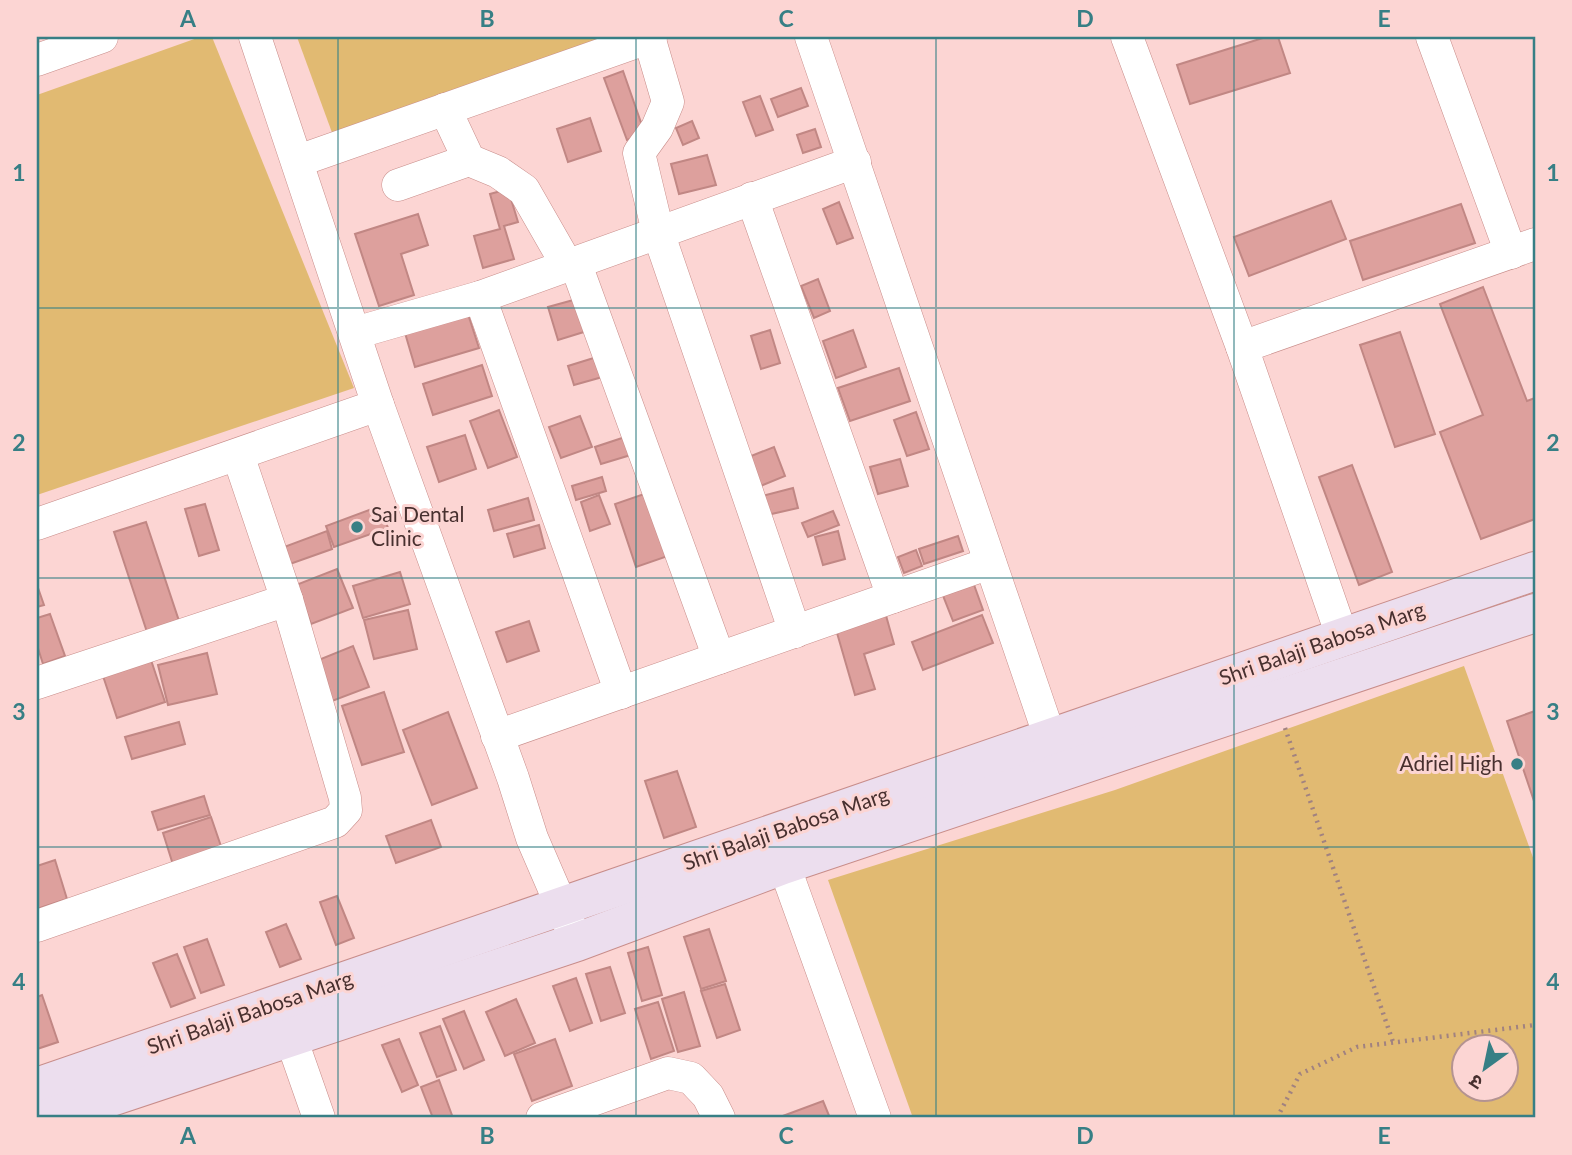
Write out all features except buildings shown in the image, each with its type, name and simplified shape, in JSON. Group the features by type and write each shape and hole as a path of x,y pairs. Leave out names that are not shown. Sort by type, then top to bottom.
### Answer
{"street":[{"path":"37,60 102,37"},
{"path":"255,37 378,405 513,778 532,838 578,942"},
{"path":"298,161 650,37 668,102 657,128 639,153 657,232 795,632"},
{"path":"811,37 1056,755"},
{"path":"1128,37 1242,347 1342,636"},
{"path":"1242,347 1523,248 1432,37"},
{"path":"445,109 469,160"},
{"path":"398,185 469,160 498,172 524,190 571,263 719,658"},
{"path":"355,333 480,297 855,162"},
{"path":"752,198 893,597"},
{"path":"480,297 621,693"},
{"path":"37,524 378,405"},
{"path":"37,926 335,822 346,810 345,798 287,600 238,455"},
{"path":"497,736 990,563"},
{"name":"Shri Balaji Babosa Marg","path":"37,1087 561,904 778,849 1056,755 1342,636 1535,571"},
{"path":"37,683 287,600"},
{"name":"Shri Balaji Babosa Marg","path":"1056,755 1276,701 1535,612"},
{"path":"778,849 875,1118"},
{"name":"Shri Balaji Babosa Marg","path":"48,1118 93,1111 291,1038 578,942 778,849"},
{"path":"291,1038 319,1118"},
{"path":"542,1118 668,1073 691,1079 708,1096 719,1118"}],"path":[{"path":"1276,701 1393,1042"},
{"path":"1277,1118 1300,1074 1357,1047 1535,1025"}],"shaded area":[{"path":"200,37 212,37 354,388 37,495 37,95"},
{"path":"297,37 615,37 334,138"},
{"path":"1464,666 1535,863 1535,1118 913,1118 828,880 1115,790"}],"place":[{"name":"Sai Dental Clinic","path":"357,527"},
{"name":"Adriel High","path":"1517,764"}]}
